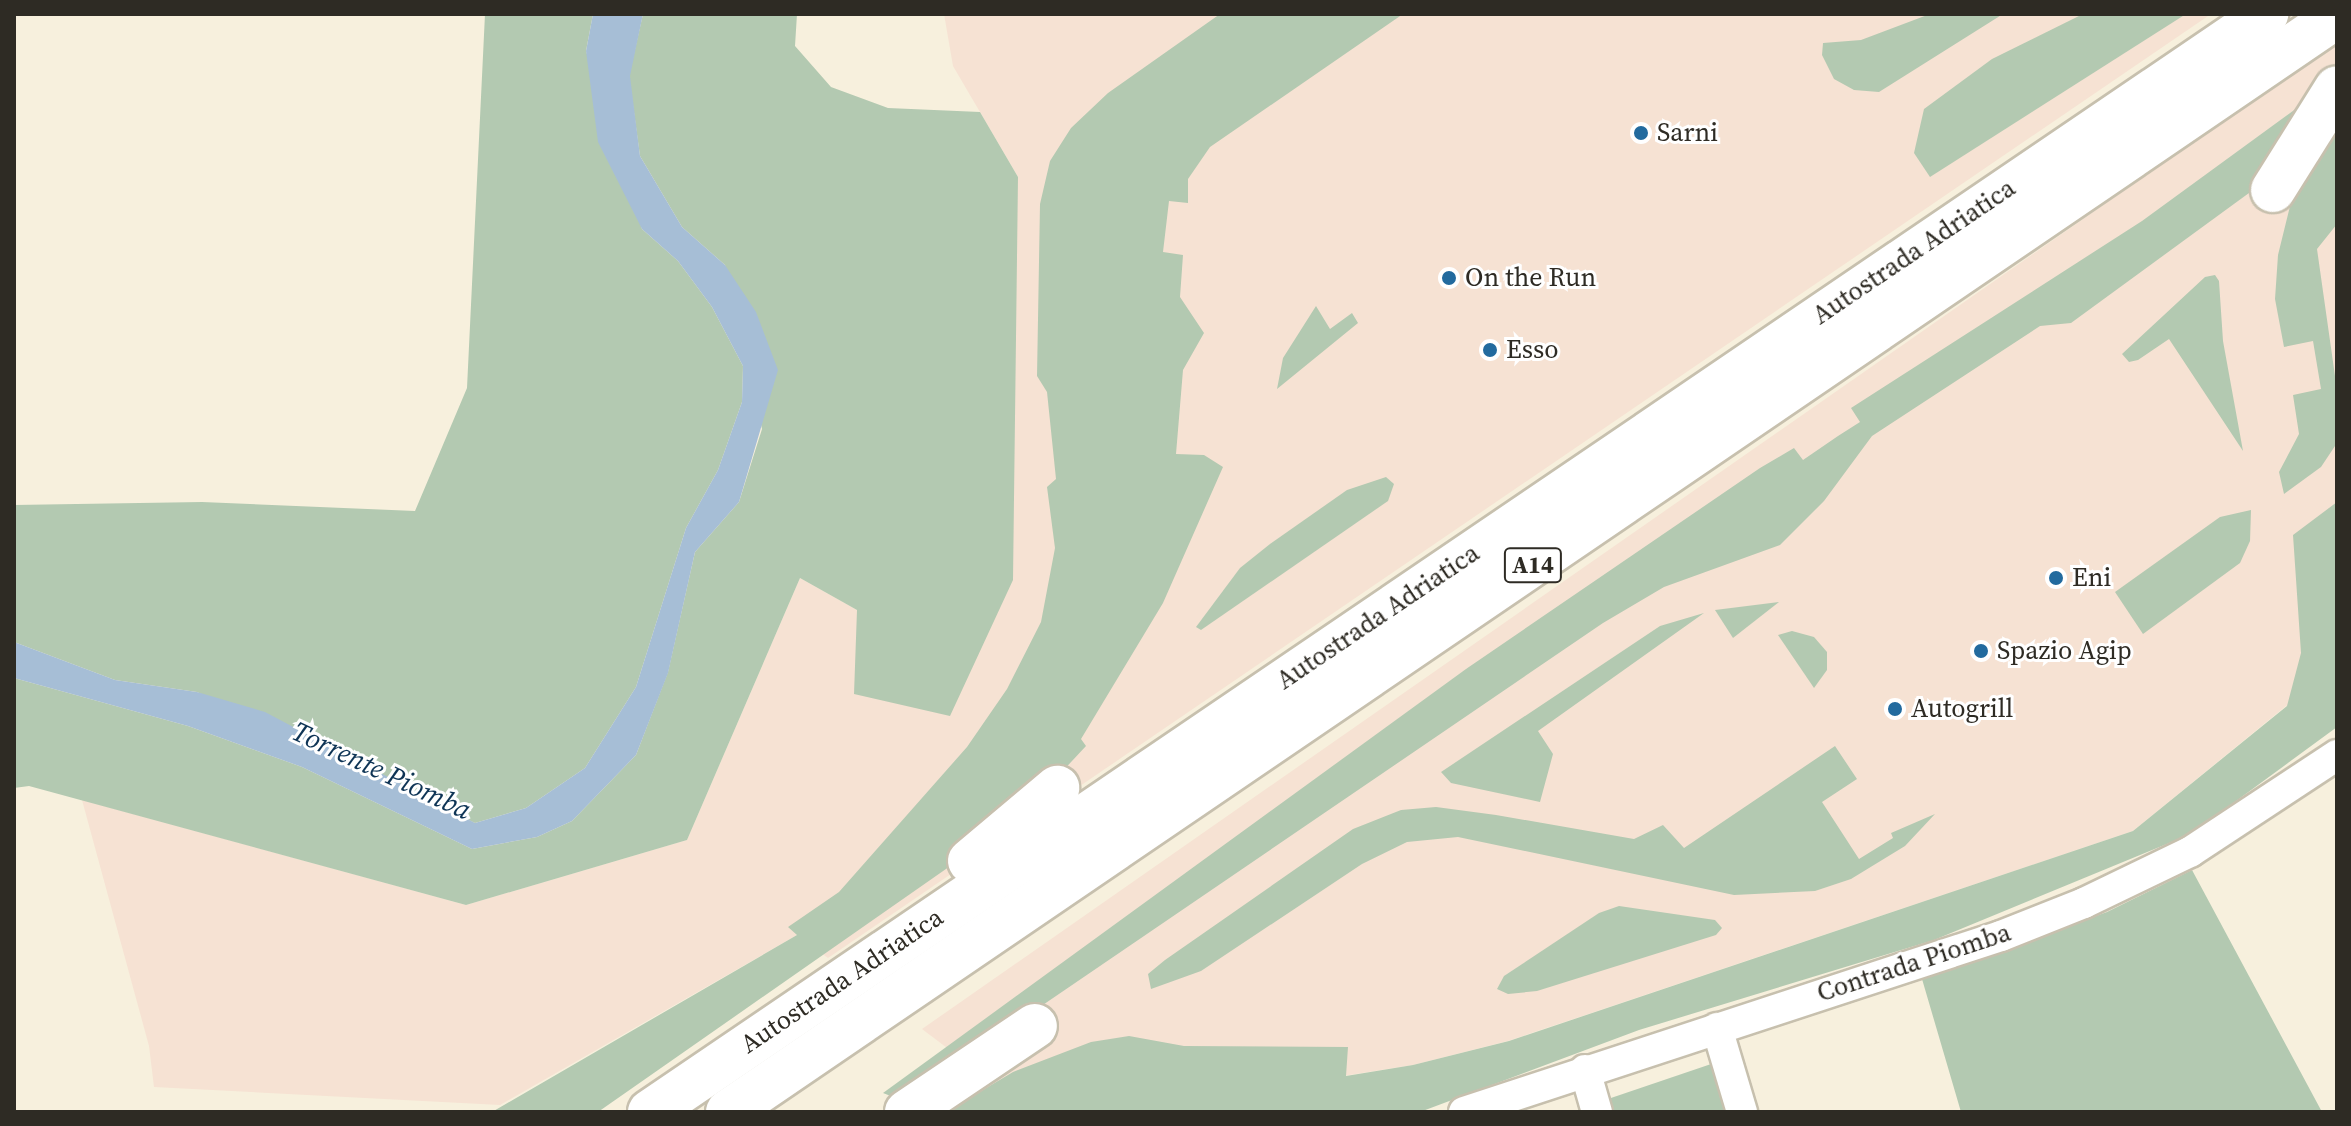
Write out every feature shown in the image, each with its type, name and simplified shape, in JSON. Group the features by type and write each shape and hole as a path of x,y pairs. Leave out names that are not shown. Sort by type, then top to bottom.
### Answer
{"highway":[{"name":"Autostrada Adriatica","path":"661,1104 2266,14"},
{"name":"Autostrada Adriatica","path":"728,1112 2337,16"},
{"path":"2273,190 2337,88"},
{"path":"661,1104 699,1049 995,844 1057,788"},
{"path":"907,1112 1035,1026"}],"street":[{"name":"Contrada Piomba","path":"1464,1112 2001,936 2084,903 2190,852 2337,755"},
{"path":"1717,1028 1742,1112"},
{"path":"1585,1070 1597,1112"}],"shaded area":[{"path":"944,14 2211,14 828,958 797,935 500,1105 154,1087 149,1046 82,800 466,905 687,840 800,578 857,610 1018,177 953,66"},
{"path":"2337,42 2337,701 2286,706 2133,831 1508,1041 1413,1065 1113,1112 1032,1112 922,1029"}],"green space":[{"path":"485,14 593,14 586,51 642,229 678,261 712,307 743,366 742,402 718,470 686,528 636,687 585,768 526,808 475,823 197,692 115,680 14,642 14,505 202,502 415,511 467,388"},
{"path":"643,14 797,14 795,46 831,87 888,108 980,112 1018,177 1013,580 950,716 854,694 857,610 800,578 687,840 466,905 29,786 14,788 14,678 188,726 302,767 472,849 537,837 572,821 636,755 668,672 695,552 739,502 762,429 725,265 682,227 640,156 629,76"},
{"path":"1220,14 1403,14 1210,147 1188,179 1188,203 1169,201 1163,252 1183,255 1180,297 1204,333 1183,370 1176,454 1204,455 1223,467 1163,603 1081,739 1086,746 1030,806 966,855 598,1112 492,1112 797,935 788,927 839,892 967,747 1007,689 1041,622 1055,548 1047,487 1056,479 1047,392 1037,376 1040,204 1050,161 1071,128 1108,93"},
{"path":"1930,14 2003,14 1879,92 1854,90 1834,79 1822,55 1823,43 1861,40"},
{"path":"2083,14 2186,14 1930,177 1914,153 1924,109 1992,59"},
{"path":"2330,84 2275,174 2071,323 2040,326 1872,436 1824,501 1780,545 1664,587 1603,623 924,1086 901,1100 883,1093 1466,669 1760,468 1794,448 1803,460 1860,422 1851,408 2142,221"},
{"path":"2337,116 2337,224 2317,249 2337,390 2337,443 2321,467 2284,494 2279,472 2299,434 2293,395 2321,389 2313,341 2284,347 2275,299 2278,255 2292,198"},
{"path":"2215,275 2219,281 2223,341 2243,451 2169,339 2138,360 2129,362 2122,354 2205,277"},
{"path":"1316,306 1330,329 1352,313 1358,323 1277,389 1283,358"},
{"path":"1386,477 1394,484 1388,501 1201,630 1196,627 1240,568 1270,544 1347,490"},
{"path":"2337,502 2337,727 2191,834 1934,940 1639,1030 1420,1112 946,1112 1013,1072 1091,1042 1129,1036 1184,1046 1348,1047 1346,1076 1413,1065 1509,1041 2133,831 2287,706 2301,653 2293,535"},
{"path":"2251,510 2250,541 2240,563 2143,634 2115,592 2220,517"},
{"path":"1779,602 1733,638 1715,610"},
{"path":"1704,613 1538,731 1553,754 1540,802 1451,783 1441,772 1660,626"},
{"path":"1792,631 1814,637 1827,652 1827,670 1814,688 1778,635"},
{"path":"1835,746 1857,779 1822,802 1859,859 1893,838 1891,833 1935,814 1905,846 1851,879 1815,891 1734,895 1458,837 1407,842 1362,864 1201,971 1151,989 1148,974 1165,960 1353,829 1401,810 1436,807 1634,839 1663,825 1684,848"},
{"path":"2192,870 2322,1112 1961,1112 1922,979 2107,912"},
{"path":"1619,906 1715,920 1722,928 1716,935 1537,991 1508,994 1497,989 1504,976 1599,913"},
{"path":"1720,1061 1734,1112 1612,1112 1608,1099"}],"water":[{"path":"593,14 643,14 630,76 640,156 682,227 725,265 756,312 778,370 739,502 695,552 668,673 636,755 572,821 537,837 472,849 302,767 188,726 14,678 14,642 115,680 197,692 265,712 475,823 526,808 585,768 636,687 686,528 718,470 742,402 743,366 712,307 678,261 642,229 598,142 586,51"}],"place":[{"name":"Sarni","path":"1641,133"},
{"name":"On the Run","path":"1449,278"},
{"name":"Esso","path":"1490,350"},
{"name":"Eni","path":"2056,578"},
{"name":"Spazio Agip","path":"1981,651"},
{"name":"Autogrill","path":"1895,709"}],"water label":[{"name":"Torrente Piomba","path":"382,770"}]}
